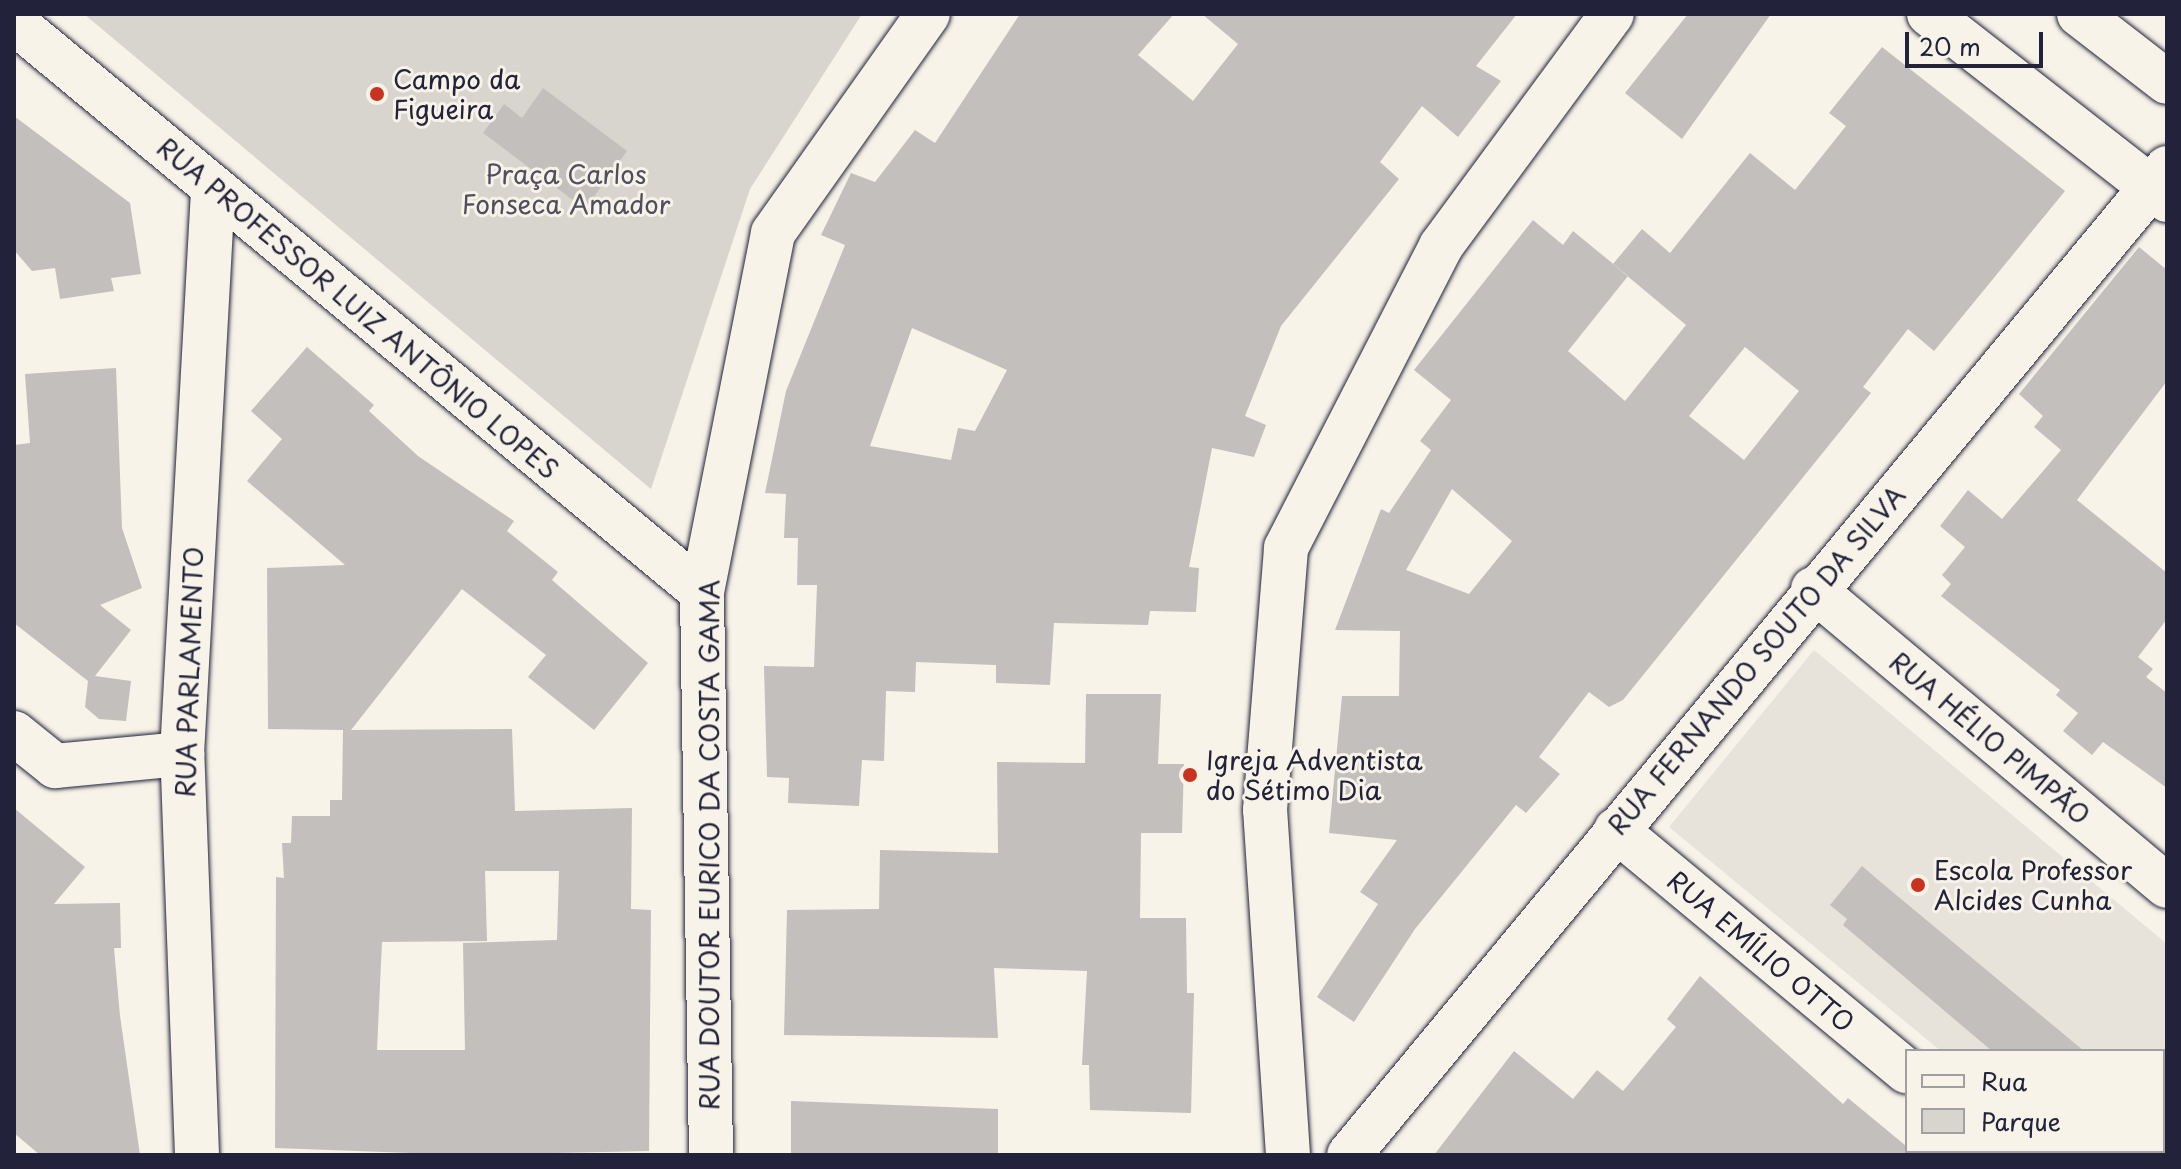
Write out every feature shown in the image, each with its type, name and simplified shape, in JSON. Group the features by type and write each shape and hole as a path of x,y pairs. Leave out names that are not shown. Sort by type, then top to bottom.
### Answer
{"street":[{"name":"RUA DOUTOR EURICO DA COSTA GAMA","path":"711,1155 702,592 773,233 928,14"},
{"path":"1288,1155 1265,810 1286,548 1441,246 1612,14"},
{"path":"1929,14 2162,185"},
{"path":"2079,14 2167,82"},
{"name":"RUA PROFESSOR LUIZ ANTÔNIO LOPES","path":"14,22 213,190 702,592"},
{"name":"RUA FERNANDO SOUTO DA SILVA","path":"1349,1155 1813,589 2162,185"},
{"name":"RUA PARLAMENTO","path":"197,1155 182,754 213,190"},
{"name":"RUA HÉLIO PIMPÃO","path":"1813,589 2167,886"},
{"path":"14,733 55,766 182,754"},
{"name":"RUA EMÍLIO OTTO","path":"1616,830 1905,1070"}],"shaded area":[{"name":"Escola Professor Alcides Cunha","path":"1814,650 2167,944 2167,1155 2114,1153 2165,1153 2165,1049 1939,1049 1669,827"}],"green space":[{"name":"Praça Carlos Fonseca Amador","path":"84,14 862,14 750,189 651,489"}],"building":[{"path":"1020,14 1174,14 1138,55 1193,101 1238,44 1202,14 1517,14 1476,66 1501,81 1458,137 1422,106 1380,162 1399,179 1281,326 1245,416 1266,425 1254,457 1212,448 1189,567 1199,568 1196,612 1150,611 1148,625 1054,623 1050,685 996,683 996,665 916,662 915,692 886,691 884,761 862,760 859,806 788,803 789,778 767,777 764,666 814,667 817,585 797,585 798,538 784,538 786,494 765,493 786,391 845,245 821,235 851,173 875,182 915,130 935,143","holes":["912,328 1007,370 975,431 958,428 951,460 870,446"]},
{"path":"1688,14 1771,14 1682,139 1625,93"},
{"path":"1882,47 2065,191 1934,351 1908,329 1863,387 1871,393 1623,700 1609,707 1589,692 1539,757 1560,774 1526,813 1516,805 1415,929 1354,1022 1317,997 1378,904 1360,892 1397,840 1329,833 1342,696 1399,696 1400,631 1335,630 1381,509 1389,513 1431,450 1420,441 1451,400 1414,370 1533,220 1563,245 1573,231 1613,264 1642,229 1670,253 1750,153 1795,190 1846,126 1829,113","holes":["1628,276 1686,325 1625,401 1568,351","1745,347 1799,391 1744,460 1689,416","1452,489 1512,541 1469,594 1406,570"]},
{"path":"543,88 627,151 585,209 483,133 504,104 522,118"},
{"path":"14,116 130,203 141,274 111,278 114,291 60,299 55,268 32,271 14,250"},
{"path":"2139,247 2167,270 2167,381 2077,500 2167,573 2167,619 2138,657 2153,669 2146,677 2167,693 2167,788 2103,742 2092,755 2063,731 2078,713 2056,695 2060,690 1941,596 1951,584 1942,575 1965,547 1940,526 1968,490 2002,519 2061,450 2034,427 2043,416 2019,394"},
{"path":"307,347 374,405 369,411 418,456 514,521 507,531 558,572 552,580 648,663 594,730 528,677 546,655 462,589 351,730 512,729 515,811 632,808 631,909 651,910 649,1151 466,1155 275,1148 276,877 284,878 282,843 291,843 292,816 330,816 330,800 342,800 343,730 268,729 267,568 345,565 247,481 282,439 251,411","holes":["485,871 559,871 557,940 463,943 465,1050 377,1050 382,942 487,941"]},
{"path":"116,368 122,528 142,588 100,605 131,630 95,676 131,681 126,721 99,719 85,707 88,681 14,623 14,445 30,443 25,374"},
{"path":"1086,694 1161,694 1158,764 1184,764 1182,833 1141,833 1140,918 1186,918 1187,993 1194,993 1191,1113 1090,1110 1089,1065 1082,1065 1087,971 994,968 998,1038 784,1035 787,910 879,909 880,850 998,853 997,762 1085,763"},
{"path":"14,808 85,867 54,904 120,903 121,948 114,948 120,1016 140,1155 40,1155 14,1133"},
{"path":"1862,866 2082,1049 1990,1049 1843,925 1847,919 1830,905"},
{"path":"1700,976 1843,1104 1848,1098 1905,1145 1905,1153 1917,1155 1434,1155 1514,1051 1573,1099 1597,1070 1623,1091 1676,1027 1667,1019"},
{"path":"791,1101 998,1109 998,1155 791,1155"}],"place":[{"name":"Campo da Figueira","path":"377,94"},
{"name":"Igreja Adventista do Sétimo Dia","path":"1190,775"},
{"name":"Escola Professor Alcides Cunha","path":"1918,885"}]}
